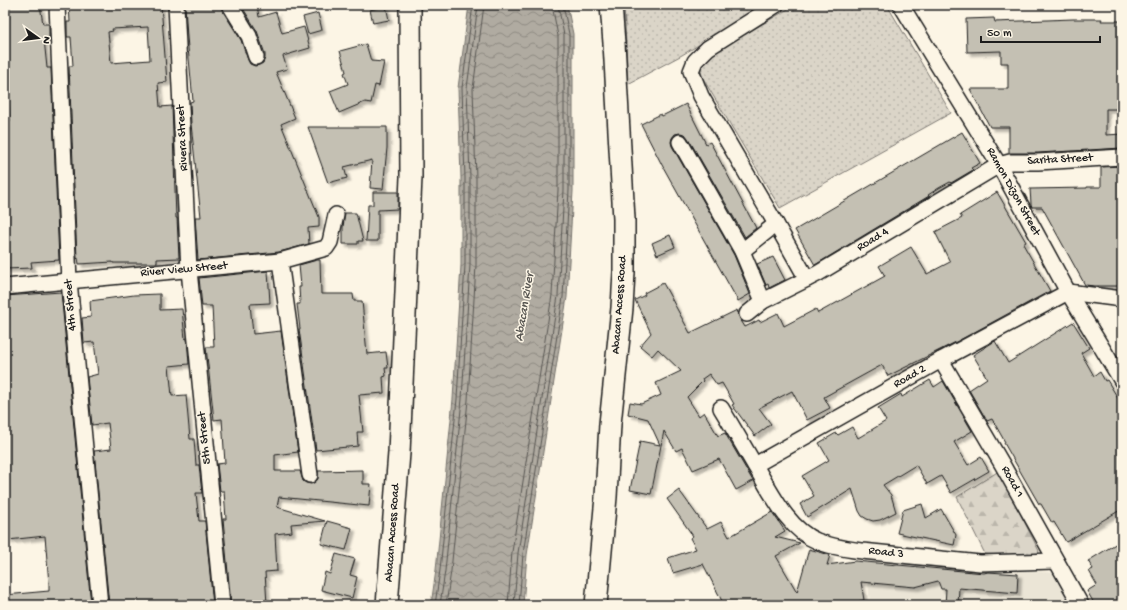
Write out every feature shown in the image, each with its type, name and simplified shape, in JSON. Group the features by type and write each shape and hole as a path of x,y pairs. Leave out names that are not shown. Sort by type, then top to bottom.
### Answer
{"street":[{"name":"4th Street","path":"57,5 69,281 100,605"},
{"name":"Rivera Street","path":"176,5 189,270"},
{"path":"230,5 249,36 256,57"},
{"name":"Abacan Access Road","path":"387,605 399,453 411,177 410,5"},
{"name":"Abacan Access Road","path":"596,605 606,497 610,424 624,272 624,220 611,5"},
{"path":"776,5 708,48 695,61 691,71 701,96 807,279"},
{"name":"Ramon Dizon Street","path":"901,5 999,165 1068,292 1122,381"},
{"path":"680,142 742,251 763,301"},
{"name":"Sarita Street","path":"999,165 1010,162 1045,162 1122,157"},
{"name":"Road 4","path":"747,314 763,301 807,279 999,165"},
{"name":"River View Street","path":"5,287 280,261 326,248 330,242 336,215"},
{"path":"742,251 776,224"},
{"path":"280,261 310,475"},
{"name":"5th Street","path":"189,270 222,605"},
{"path":"1068,292 1122,299"},
{"name":"Road 2","path":"755,465 941,360 1068,292"},
{"name":"Road 1","path":"941,360 1002,464 1081,605"},
{"name":"Road 3","path":"721,408 776,501 791,521 802,532 816,541 862,551 980,563 1056,561"}],"shaded area":[{"path":"866,557 1056,573 1070,605 870,605"}],"green space":[{"path":"624,5 765,5 682,55 628,84"},
{"path":"795,5 887,5 951,113 780,208 706,83 701,69 703,61 706,57"},
{"path":"999,471 1039,551 1035,557 985,554 957,497"}],"water":[{"name":"Abacan River","path":"469,5 567,5 573,34 573,191 567,297 527,555 523,605 431,605 436,570 453,399 461,265 461,178 458,88"}],"building":[{"path":"7,5 40,5 43,24 49,24 49,38 44,39 47,68 51,68 59,260 31,262 32,268 5,269 5,122 10,121 5,66 5,19 9,19"},
{"path":"69,5 161,5 167,82 158,83 160,107 172,106 179,258 157,259 157,263 113,262 79,264 78,258 77,259 69,66 73,66 71,37 67,37 67,22 70,22","holes":["148,27 150,60 111,63 108,32 113,31 112,29"]},
{"path":"185,5 221,5 222,10 241,40 250,64 255,66 263,63 265,54 257,31 241,5 257,5 259,17 276,12 282,33 304,27 310,48 283,56 287,69 276,72 295,118 281,124 319,217 319,227 308,228 309,244 279,252 198,260 195,217 201,217 191,124 190,102 193,101"},
{"path":"386,6 389,20 373,23 370,10"},
{"path":"318,13 322,30 308,34 303,17"},
{"path":"994,18 995,22 1073,19 1102,19 1101,21 1120,21 1119,90 1122,90 1122,109 1106,109 1106,135 1122,134 1122,148 1038,153 1009,153 1009,127 990,127 970,89 1008,89 1008,63 1001,63 1001,51 967,52 966,19"},
{"path":"366,44 371,61 384,62 379,86 375,85 371,103 365,102 339,113 330,91 348,84 344,73 346,72 340,51"},
{"path":"686,104 706,144 710,142 756,228 745,237 688,138 685,134 675,134 671,142 672,146 734,255 750,294 738,301 662,165 641,124 661,114 662,116"},
{"path":"308,127 387,127 387,148 383,189 370,188 372,160 344,167 347,178 328,183"},
{"path":"962,132 980,163 971,168 973,170 939,188 928,195 929,196 815,265 795,230"},
{"path":"1122,166 1122,286 1085,285 1042,207 1032,207 1030,189 1101,187 1101,167"},
{"path":"373,192 398,192 398,209 378,210 378,241 366,241 368,205 373,205"},
{"path":"997,192 1026,242 1023,244 1050,291 958,341 888,376 882,365 824,397 830,408 807,420 792,391 759,408 771,424 755,436 732,405 734,404 722,383 717,385 709,374 702,379 703,381 687,397 699,416 704,412 718,436 725,433 753,481 736,490 719,459 693,470 682,448 676,451 664,431 651,494 630,490 640,441 660,445 648,419 628,414 630,402 641,404 661,395 656,383 681,371 658,349 652,356 640,346 651,333 635,300 645,295 644,293 663,283 690,333 737,310 745,327 759,320 760,322 778,313 784,326 816,309 818,313 885,276 879,266 911,247 927,274 950,262 935,232 962,218 960,215"},
{"path":"345,213 356,213 363,241 358,241 358,244 343,244"},
{"path":"670,235 675,247 657,255 652,243"},
{"path":"773,257 785,280 769,288 768,284 766,285 757,264"},
{"path":"320,260 321,294 353,294 354,301 362,301 367,354 386,352 388,368 385,368 386,376 383,377 384,393 359,395 363,432 357,432 358,446 316,450 299,329 297,304 300,304 299,287 301,287 299,265"},
{"path":"268,271 270,303 250,304 253,334 281,331 298,452 275,455 275,471 300,471 303,481 311,484 318,479 318,471 363,470 363,484 371,484 369,506 279,497 277,507 325,521 291,524 292,532 275,534 277,571 265,572 267,605 231,605 223,519 226,519 224,491 220,491 217,464 225,463 222,419 214,420 206,347 214,347 212,306 202,306 199,278"},
{"path":"61,292 91,604 5,605 5,595 49,591 49,584 45,536 8,540 5,510 5,296"},
{"path":"160,294 160,310 182,309 185,339 187,338 189,364 169,366 172,396 186,395 190,439 194,439 196,465 199,465 202,493 196,493 199,521 205,521 213,605 109,605 94,451 111,449 108,423 92,425 87,377 98,374 94,342 84,343 82,318 91,317 90,301 134,295"},
{"path":"1073,322 1089,348 1081,353 1094,376 1100,372 1105,381 1107,380 1122,405 1122,509 1066,542 1054,522 1052,523 1041,504 1039,504 992,419 987,421 969,390 987,378 973,355 995,341 1008,363"},
{"path":"930,380 934,387 943,381 972,431 954,442 968,465 981,457 989,471 951,493 941,476 927,484 916,465 883,485 891,495 896,512 880,520 873,521 862,516 852,489 807,517 800,504 814,496 802,476 829,460 819,443 836,433 838,435 852,427 858,438 886,421 878,408 901,394 902,397"},
{"path":"679,490 707,529 721,522 729,537 772,512 785,531 775,537 800,543 776,556 797,592 809,549 830,555 827,565 855,561 984,573 1018,574 1017,593 959,588 958,605 945,605 946,589 941,589 938,581 915,587 861,582 864,600 846,605 724,605 703,564 673,573 668,558 696,549 690,538 693,536 667,499"},
{"path":"922,504 926,518 941,509 956,535 954,545 897,533 903,510"},
{"path":"327,521 352,528 346,550 321,544"},
{"path":"1122,540 1122,605 1095,605 1087,591 1097,585 1089,571 1093,569 1088,561"},
{"path":"336,554 355,559 350,575 357,577 352,598 321,590 325,572 330,574"}]}
